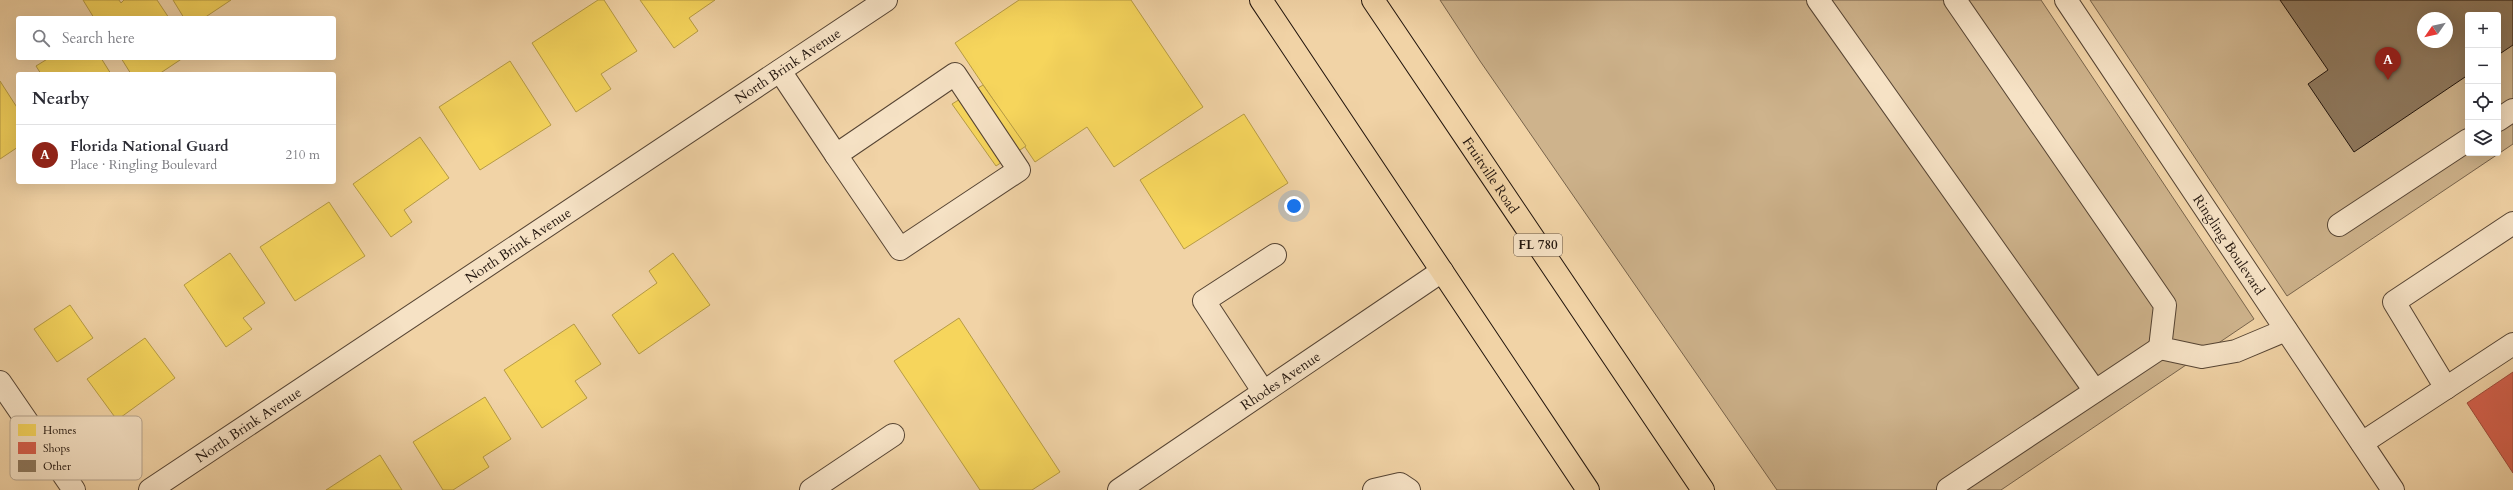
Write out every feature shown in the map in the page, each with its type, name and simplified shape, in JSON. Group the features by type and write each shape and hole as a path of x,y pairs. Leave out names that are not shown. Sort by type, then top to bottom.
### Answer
{"main road":[{"path":"1261,0 1588,490"},
{"name":"Fruitville Road","path":"1374,0 1703,490"}],"street":[{"name":"North Brink Avenue","path":"150,490 886,0"},
{"path":"1818,0 2095,391"},
{"path":"1954,0 2165,305 2160,348"},
{"name":"Ringling Boulevard","path":"2066,0 2393,490"},
{"path":"780,71 836,155 900,249 1020,170 955,74 836,155"},
{"path":"2501,118 2513,110"},
{"path":"2339,225 2465,142"},
{"path":"2446,388 2394,302 2513,223"},
{"path":"1263,391 1204,301 1275,255"},
{"name":"Rhodes Avenue","path":"1130,487 1263,391 1442,271"},
{"path":"1948,489 2160,348 2202,357 2236,351 2286,330"},
{"path":"2362,443 2513,344"},
{"path":"0,382 23,416"},
{"path":"812,490 893,435"},
{"path":"67,480 74,490"},
{"path":"1374,490 1400,484 1409,490"}],"shaded area":[{"path":"1440,0 2041,0 2254,319 2001,490 1777,490 1480,61"},
{"path":"2090,0 2513,0 2513,144 2501,152 2501,12 2465,12 2465,156 2495,156 2287,296"}],"building: Homes":[{"path":"83,0 119,0 121,3 124,0 157,0 168,16 93,16"},
{"path":"173,0 231,0 207,16 183,16"},
{"path":"598,0 604,0 637,51 601,74 611,89 576,112 532,43"},
{"path":"640,0 715,0 689,18 698,31 674,48"},
{"path":"1019,0 1131,0 1203,107 1114,167 1087,127 1035,162 955,43"},
{"path":"46,60 102,60 110,72 40,72 36,66"},
{"path":"122,60 180,60 162,72 130,72"},
{"path":"510,61 551,125 480,170 439,107"},
{"path":"0,81 16,106 16,148 0,159"},
{"path":"983,85 1026,146 996,166 952,104"},
{"path":"1244,114 1288,183 1184,249 1140,180"},
{"path":"420,137 449,178 404,210 412,222 391,237 353,184"},
{"path":"329,202 365,256 295,301 260,247"},
{"path":"230,253 265,303 243,318 252,329 226,347 184,285"},
{"path":"673,253 710,305 639,354 612,315 657,283 649,271"},
{"path":"70,305 93,338 57,362 34,329"},
{"path":"959,318 1060,472 1032,490 980,490 894,361"},
{"path":"574,324 601,364 575,381 587,398 542,428 504,370"},
{"path":"145,338 175,378 123,416 114,416 87,379"},
{"path":"485,397 511,439 483,457 489,467 453,490 443,490 413,442"},
{"path":"380,455 402,490 326,490"}],"building: Shops":[{"path":"2513,372 2513,473 2467,403"}],"building: Other":[{"path":"2280,0 2513,0 2513,45 2501,53 2501,12 2465,12 2465,77 2354,152 2308,84 2328,70"}],"place":[{"name":"Florida National Guard","path":"2388,80"}]}
